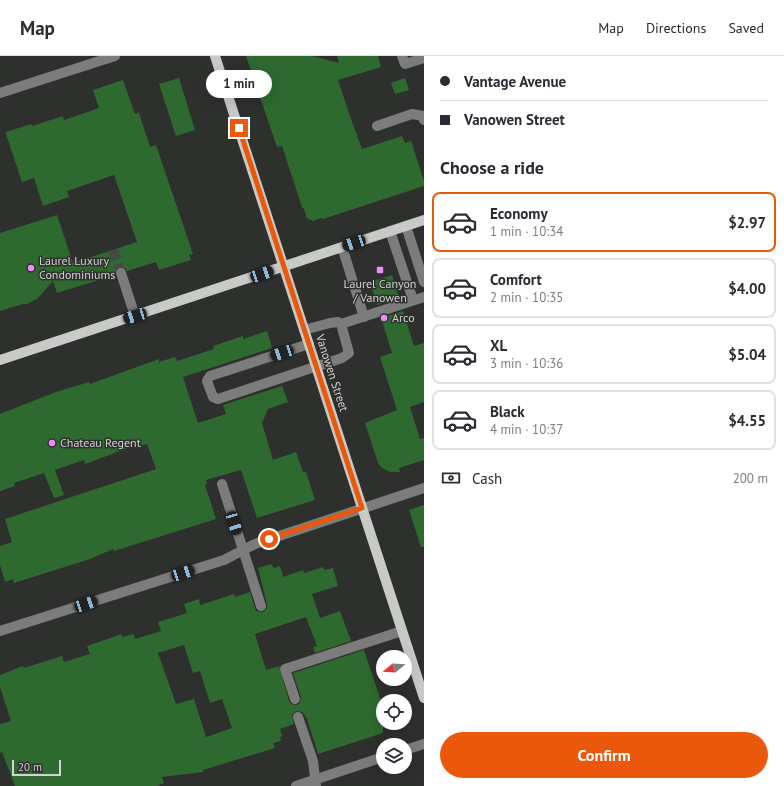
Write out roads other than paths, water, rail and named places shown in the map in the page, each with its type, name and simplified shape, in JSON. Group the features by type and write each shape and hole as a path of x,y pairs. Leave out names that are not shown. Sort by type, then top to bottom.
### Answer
{"main road":[{"name":"Vanowen Street","path":"215,56 424,698"},
{"path":"0,360 424,220"}],"street":[{"path":"0,93 115,56"},
{"path":"402,56 405,64 424,58"},
{"path":"377,126 412,114 423,116 424,120"},
{"path":"406,226 424,282"},
{"path":"390,231 413,300"},
{"path":"342,247 364,317"},
{"path":"121,273 135,316"},
{"path":"304,330 336,322 341,324 424,296"},
{"path":"309,344 210,376 208,381 213,397 218,399 347,356 349,353 341,324"},
{"path":"222,484 261,606"},
{"path":"0,632 224,560 255,544 424,488"},
{"path":"295,698 286,669 402,631"},
{"path":"298,717 312,761 316,783"},
{"path":"412,748 424,744"},
{"path":"296,786 316,783 376,761"}],"tunnel":[{"path":"113,250 121,273"}],"place":[{"name":"Laurel Luxury Condominiums","path":"31,268"},
{"name":"Laurel Canyon / Vanowen","path":"380,270"},
{"name":"Arco","path":"384,318"},
{"name":"Chateau Regent","path":"52,443"}]}
